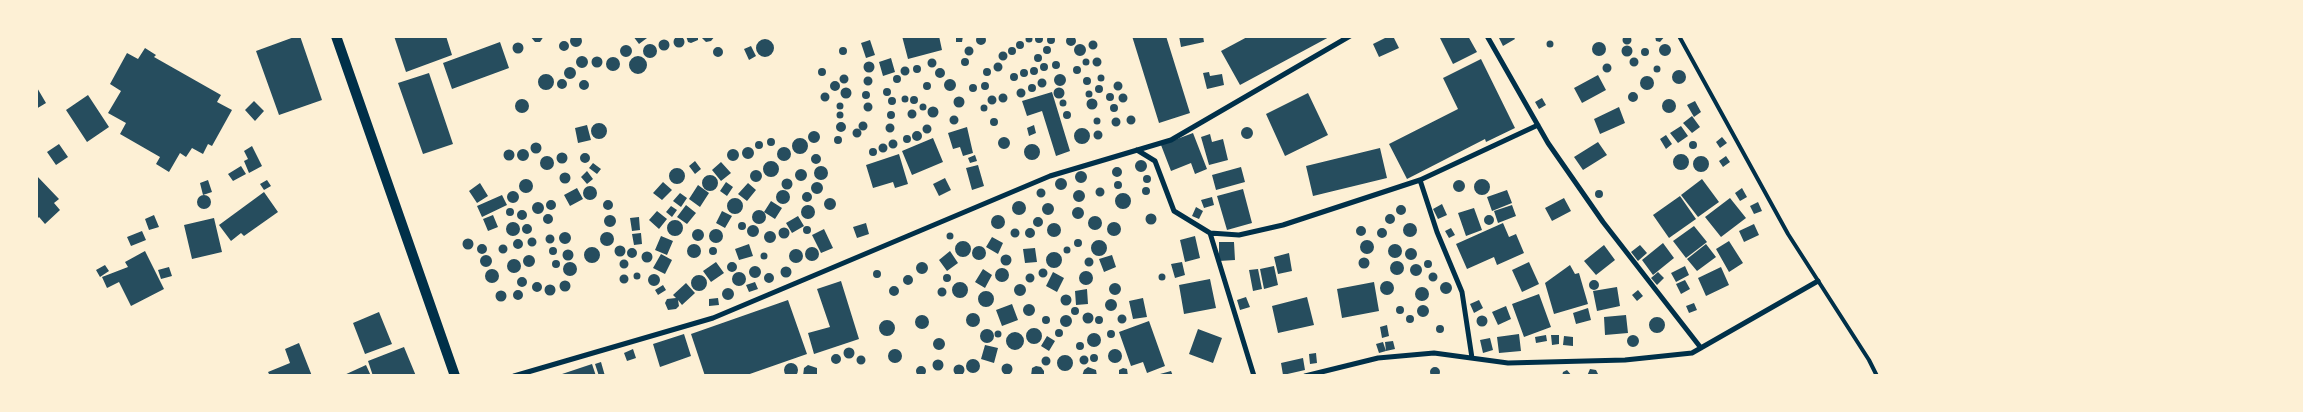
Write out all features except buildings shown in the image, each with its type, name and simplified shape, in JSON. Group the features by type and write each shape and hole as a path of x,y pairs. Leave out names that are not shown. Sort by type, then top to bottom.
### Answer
{"main road":[{"path":"336,36 455,376"}],"street":[{"path":"514,376 713,318 1050,176 1171,140 1350,36"},
{"path":"1487,36 1548,143 1603,222 1701,348"},
{"path":"1138,150 1156,162 1174,211 1210,233 1239,235 1283,225 1420,180 1538,125"},
{"path":"1420,180 1437,232 1462,292 1472,358"},
{"path":"1210,233 1254,376"},
{"path":"1305,376 1387,358 1434,353 1508,363 1625,360 1692,353 1818,281"}],"lane":[{"path":"1679,36 1788,234 1869,360 1877,376"}]}
